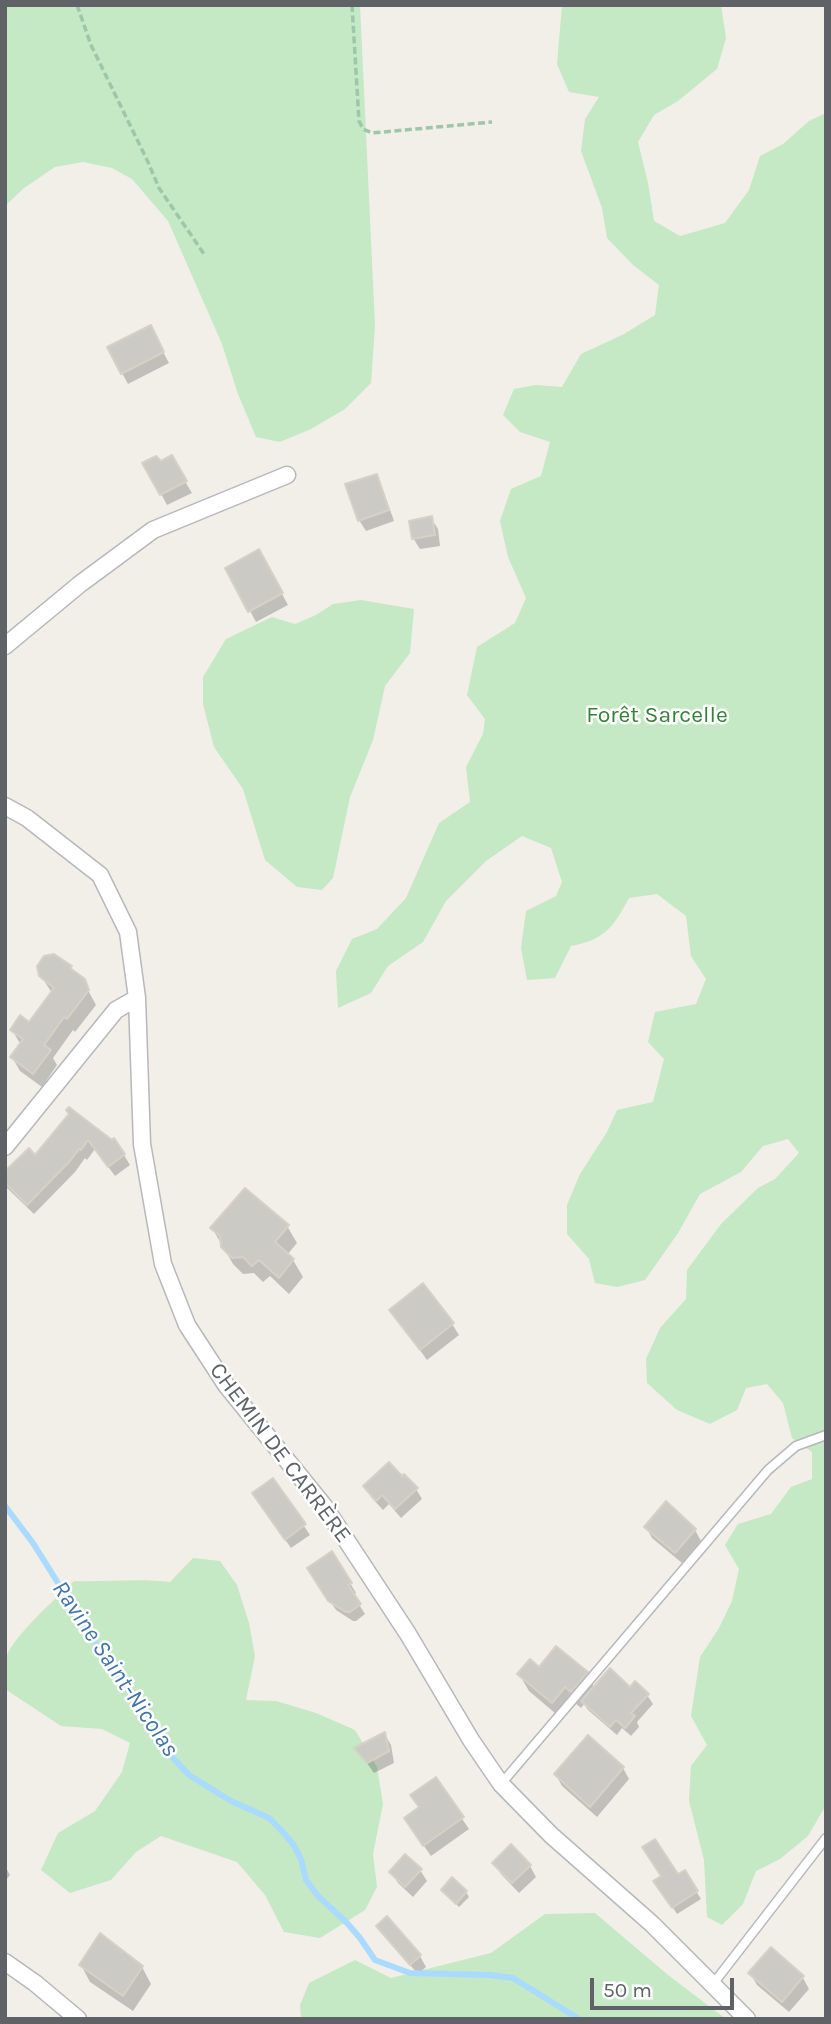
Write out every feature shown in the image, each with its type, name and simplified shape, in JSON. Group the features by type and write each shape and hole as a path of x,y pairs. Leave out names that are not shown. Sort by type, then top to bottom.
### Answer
{"street":[{"path":"5,646 80,584 153,530 287,475"},
{"name":"CHEMIN DE CARRÈRE","path":"5,806 27,818 100,875 128,932 136,998 142,1144 163,1264 187,1325 226,1385 324,1506 408,1634 471,1740 501,1784 551,1835 652,1924 747,2019"},
{"path":"5,1147 116,1010 136,998"},
{"path":"5,1962 78,2019"}],"lane":[{"path":"501,1784 768,1470 796,1446 826,1435"},
{"path":"713,1984 826,1838"}],"path":[{"path":"77,5 91,44 159,188 204,254"},
{"path":"352,5 359,121 363,129 372,134 492,122"}],"green space":[{"path":"5,5 360,5 375,326 371,383 345,409 311,429 280,442 256,437 238,394 222,344 168,221 132,179 112,168 83,162 55,167 24,188 5,206"},
{"name":"Forêt Sarcelle","path":"562,5 721,5 726,38 717,69 678,101 654,115 638,142 654,221 680,236 725,223 749,190 760,156 783,144 809,121 826,113 826,1805 808,1836 780,1859 756,1871 743,1904 722,1925 707,1917 704,1860 689,1801 691,1766 707,1745 691,1716 700,1657 719,1628 732,1601 739,1569 725,1545 738,1524 771,1514 791,1487 812,1479 812,1452 792,1438 783,1403 767,1384 746,1388 737,1410 710,1424 677,1410 647,1383 646,1359 660,1328 686,1299 687,1270 721,1224 758,1188 775,1179 799,1153 788,1139 763,1146 741,1172 700,1194 678,1233 645,1280 617,1287 595,1283 589,1259 567,1234 567,1205 580,1174 607,1132 617,1110 653,1102 664,1059 648,1042 655,1012 696,1004 706,979 691,956 686,916 657,894 629,898 613,924 600,936 571,946 555,978 527,980 521,948 526,911 556,896 562,882 551,848 522,836 486,861 446,901 423,942 388,966 371,993 338,1008 336,971 352,939 377,929 406,898 439,823 470,802 466,767 483,734 485,719 467,695 477,647 515,623 526,598 508,557 500,521 511,489 541,476 550,442 520,432 503,415 514,389 536,385 562,387 581,354 624,334 655,315 659,285 633,265 607,238 602,208 581,151 585,119 599,97 569,92 557,64"},
{"path":"361,600 414,609 410,653 385,686 373,740 350,797 333,878 322,890 297,887 265,860 243,789 214,747 203,704 203,677 226,639 272,617 295,624 333,604"},
{"path":"193,1558 220,1561 237,1585 249,1623 255,1656 246,1700 276,1701 316,1713 355,1730 377,1767 383,1804 373,1854 377,1887 365,1910 320,1938 284,1932 265,1895 237,1862 161,1836 136,1852 111,1880 70,1893 41,1870 58,1833 95,1811 122,1772 130,1743 102,1729 61,1726 5,1689 5,1661 8,1652 24,1630 74,1581 170,1582"},
{"path":"595,1913 668,1975 726,2019 301,2019 300,2005 309,1983 355,1960 391,1978 491,1953 545,1914"}],"building":[{"path":"151,325 164,352 121,374 107,347"},
{"path":"172,455 187,481 160,495 142,463 156,456 161,461"},
{"path":"377,474 389,510 358,521 345,484"},
{"path":"432,516 435,535 412,539 409,521"},
{"path":"259,549 283,593 248,612 225,568"},
{"path":"54,954 85,979 89,990 67,1019 64,1017 44,1045 51,1050 33,1074 10,1057 23,1039 10,1030 20,1015 29,1022 54,988 39,976 37,966 44,956"},
{"path":"69,1107 112,1140 114,1138 125,1154 108,1167 88,1140 27,1205 5,1183 5,1171 29,1148 35,1155 69,1114 66,1110"},
{"path":"245,1188 289,1225 275,1242 294,1259 279,1278 259,1260 252,1266 243,1257 232,1258 221,1247 220,1236 210,1228"},
{"path":"423,1283 454,1323 420,1350 389,1310"},
{"path":"389,1462 418,1488 395,1509 382,1495 376,1501 363,1486"},
{"path":"273,1478 306,1524 285,1540 252,1493"},
{"path":"666,1501 696,1529 675,1553 644,1527"},
{"path":"332,1551 352,1583 348,1585 361,1604 350,1612 328,1601 307,1568"},
{"path":"556,1646 588,1672 571,1692 565,1687 552,1703 517,1674 530,1659 539,1667"},
{"path":"610,1668 630,1687 635,1681 649,1694 631,1713 635,1716 625,1728 616,1720 610,1727 581,1701"},
{"path":"385,1732 389,1751 367,1763 354,1748"},
{"path":"588,1735 624,1767 590,1807 554,1774"},
{"path":"436,1777 464,1817 423,1846 404,1818 419,1807 410,1795"},
{"path":"655,1839 678,1874 685,1870 698,1891 672,1908 653,1881 661,1876 642,1847"},
{"path":"511,1844 531,1865 512,1883 492,1863"},
{"path":"405,1854 422,1869 405,1887 389,1872"},
{"path":"452,1877 467,1891 456,1904 441,1890"},
{"path":"387,1916 421,1955 410,1965 376,1926"},
{"path":"100,1933 143,1966 123,1996 79,1965"},
{"path":"771,1947 804,1976 782,2002 748,1973"}],"waterway":[{"name":"Ravine Saint-Nicolas","path":"5,1506 33,1543 108,1663 151,1721 173,1758 189,1775 231,1801 269,1818 293,1844 301,1859 306,1880 318,1896 360,1938 375,1960 410,1973 513,1978 579,2019"}]}
